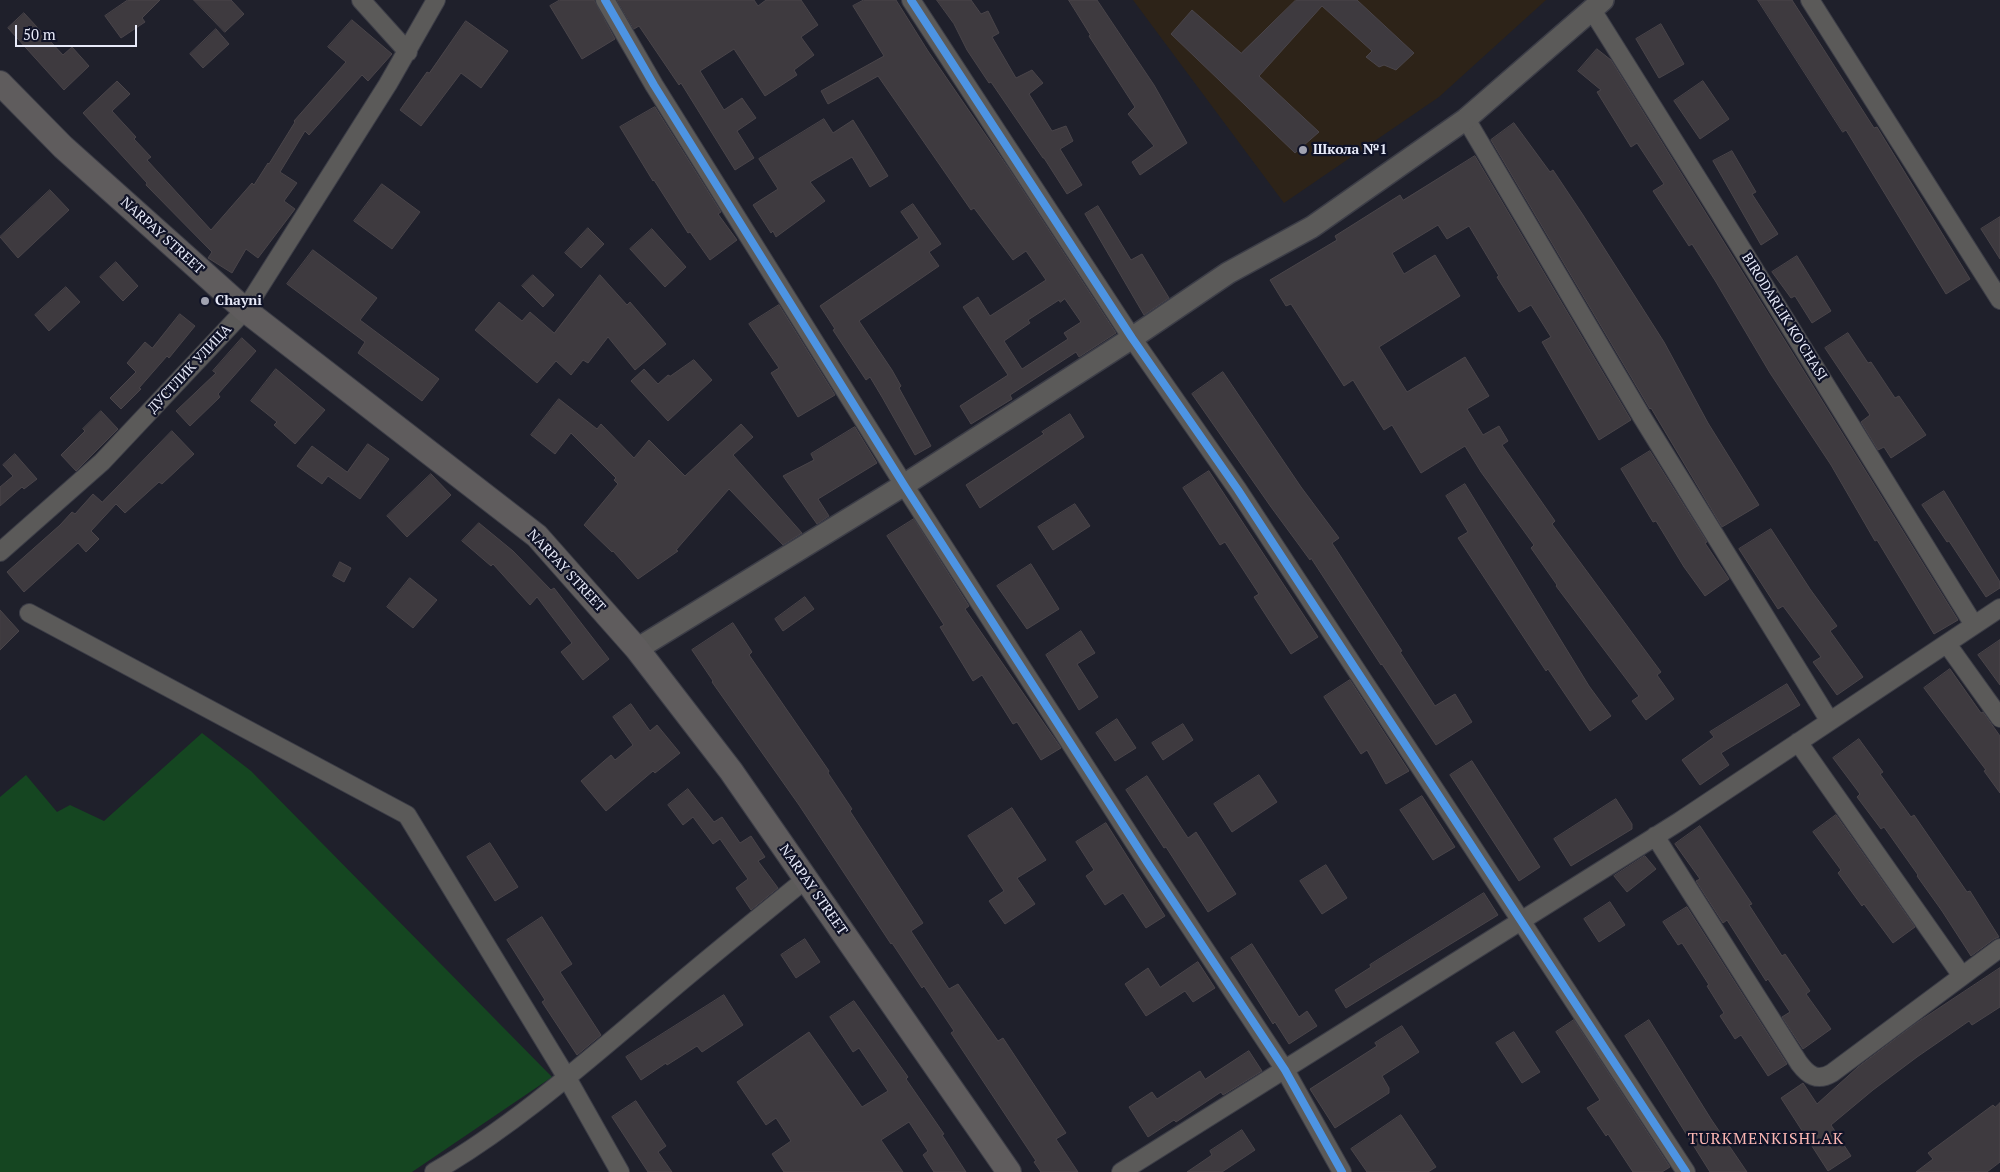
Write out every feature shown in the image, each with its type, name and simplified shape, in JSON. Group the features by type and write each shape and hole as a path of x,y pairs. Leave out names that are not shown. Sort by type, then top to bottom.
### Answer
{"main road":[{"name":"NARPAY STREET","path":"0,83 63,147 245,310 537,536 637,649 731,771 1009,1172"}],"street":[{"path":"361,0 408,52"},
{"name":"ДУСТЛИК УЛИЦА","path":"0,552 102,462 245,310 408,52 436,0"},
{"path":"605,0 654,85 904,485 1147,862 1285,1070 1342,1172"},
{"path":"911,0 1132,338 1238,490 1686,1172"},
{"path":"1810,0 2000,300"},
{"path":"637,649 904,485 1132,338 1228,273 1312,228 1466,119 1597,5"},
{"name":"BIRODARLIK KO'CHASI","path":"1597,5 1738,242 1974,625"},
{"path":"1466,119 1642,417 1829,720"},
{"path":"1121,1172 1655,836 2000,608"},
{"path":"29,612 407,815 567,1078 620,1172"},
{"path":"1947,644 2000,718"},
{"path":"1798,742 1962,976"},
{"path":"1655,836 1799,1063 1816,1078 1832,1073 2000,948"},
{"path":"434,1172 461,1156 548,1094 719,949 806,880"}],"shaded area":[{"name":"Школа №1","path":"1133,0 1546,0 1439,97 1284,203"}],"green space":[{"path":"202,733 251,771 552,1077 412,1172 0,1172 0,797 26,775 57,812 70,805 104,821"}],"building":[{"path":"128,0 160,0 142,18 145,22 121,38 105,16"},
{"path":"194,0 231,0 244,14 225,32"},
{"path":"560,0 594,0 615,39 582,59 550,6"},
{"path":"617,0 754,0 758,6 766,0 801,0 818,25 801,37 814,55 794,70 797,75 765,96 734,49 700,71 724,110 742,98 756,118 737,131 754,158 735,170 681,83 679,85 639,26 634,29"},
{"path":"864,0 896,0 1116,333 1079,357 1076,352 1010,395 1012,399 971,424 960,406 1008,375 963,307 978,297 990,316 1046,280 1026,251 1013,260 974,208 971,210 878,76 828,104 821,91 884,56 853,6","holes":["1065,299 1081,322 1064,333 1068,339 1022,369 1004,341 1030,323 1028,320 1059,300 1060,302"]},
{"path":"937,0 971,0 981,14 988,11 999,33 992,37 1016,78 1032,70 1043,83 1029,94 1052,131 1066,126 1073,141 1060,149 1082,185 1067,194 991,82 989,83 967,50 954,24"},
{"path":"1069,0 1097,0 1154,85 1187,143 1140,175 1132,162 1154,146 1128,114 1135,107 1089,36"},
{"path":"1296,0 1357,0 1414,53 1396,70 1384,65 1379,67 1366,57 1372,51 1322,6 1259,76 1319,132 1295,153 1171,34 1192,10 1241,53"},
{"path":"1758,0 1792,0 1874,128 1877,127 1970,279 1946,294 1846,130 1843,132"},
{"path":"24,13 63,55 72,47 89,66 64,90 8,28"},
{"path":"352,20 392,54 368,81 362,75 309,135 305,131 280,172 297,183 284,201 295,209 258,258 246,249 232,273 208,258 212,252 146,185 147,183 83,113 117,81 130,94 112,111 151,157 147,160 211,230 252,183 254,185 269,164 294,121 346,62 328,47"},
{"path":"466,21 508,51 481,88 461,73 421,126 400,110"},
{"path":"1661,24 1684,64 1659,78 1636,39"},
{"path":"216,29 229,44 203,68 190,54"},
{"path":"1597,49 1611,60 1958,620 1934,634 1877,540 1875,541 1831,465 1770,373 1692,244 1689,246 1653,191 1664,184 1637,143 1631,147 1597,92 1601,90 1578,71"},
{"path":"1703,81 1729,119 1700,139 1674,101"},
{"path":"655,107 721,212 718,214 737,240 710,260 690,232 688,233 620,127"},
{"path":"824,119 833,133 853,120 888,176 870,187 852,157 810,182 825,201 776,237 773,231 771,233 753,205 778,189 759,159"},
{"path":"1514,123 1550,172 1553,170 1583,215 1664,342 1708,423 1759,505 1722,527 1491,140"},
{"path":"1732,151 1756,192 1752,194 1778,234 1761,245 1713,161"},
{"path":"1475,156 1631,420 1599,440 1542,342 1551,337 1531,305 1519,312 1469,226 1447,239 1438,225 1392,253 1404,274 1435,255 1460,296 1379,347 1407,392 1465,357 1489,396 1467,409 1483,435 1499,426 1508,441 1502,445 1555,521 1552,524 1661,672 1657,675 1674,699 1646,720 1632,701 1639,696 1556,586 1531,548 1534,545 1481,472 1465,446 1421,473 1392,425 1384,430 1353,380 1344,386 1291,304 1286,306 1270,280 1337,240 1335,236 1400,195 1403,200"},
{"path":"382,184 420,212 392,249 354,221"},
{"path":"50,190 69,210 18,258 0,237"},
{"path":"913,204 941,244 929,252 939,266 859,321 892,370 901,386 899,388 931,446 915,455 870,377 866,380 833,330 835,329 820,306 919,238 901,212"},
{"path":"1098,206 1131,260 1142,254 1169,298 1144,315 1085,214"},
{"path":"2000,217 2000,259 1981,229"},
{"path":"588,228 604,244 581,268 565,253"},
{"path":"652,229 686,267 665,287 630,249"},
{"path":"313,250 377,298 360,320 439,379 422,401 358,353 365,342 287,284"},
{"path":"1797,256 1831,311 1812,323 1795,296 1791,298 1772,272"},
{"path":"116,262 138,286 123,301 100,277"},
{"path":"533,275 554,295 543,307 522,286"},
{"path":"600,275 627,305 630,302 666,344 635,370 608,337 588,363 583,360 571,375 556,361 537,383 475,330 499,302 522,321 530,312 554,333"},
{"path":"66,287 80,302 49,331 35,315"},
{"path":"779,305 835,395 798,417 771,373 779,368 749,324"},
{"path":"180,314 195,326 169,358 167,356 139,388 141,389 121,409 110,398 136,372 127,363 145,342 152,348"},
{"path":"1848,333 1868,363 1871,362 1895,398 1899,396 1926,435 1891,458 1884,447 1878,450 1861,422 1870,415 1825,348"},
{"path":"242,338 256,351 218,394 220,397 190,426 176,411 216,373 213,371"},
{"path":"694,360 712,380 668,421 631,381 644,369 658,384 668,375 670,376"},
{"path":"276,369 325,410 295,444 274,425 277,422 251,401"},
{"path":"1223,372 1301,487 1339,538 1332,543 1435,706 1455,694 1472,722 1436,745 1311,558 1310,560 1271,507 1192,394"},
{"path":"559,399 597,429 601,424 634,458 649,440 685,476 741,424 753,437 733,455 802,533 783,545 729,489 676,550 678,551 638,579 613,551 584,525 618,484 614,480 616,478 571,433 555,454 531,435"},
{"path":"101,411 118,429 76,471 61,455 85,431 83,429"},
{"path":"1070,414 1084,437 980,508 966,485 1044,434 1042,432"},
{"path":"855,427 877,463 818,499 829,516 817,524 783,476 814,460 811,454"},
{"path":"172,431 194,454 162,484 159,482 125,513 116,504 91,531 99,539 86,552 78,543 24,592 7,572 72,512 75,514 93,494 102,502"},
{"path":"368,444 389,459 360,499 328,476 322,484 297,466 312,446 347,472"},
{"path":"1650,451 1707,542 1705,543 1729,579 1705,596 1684,567 1656,521 1653,522 1621,469"},
{"path":"15,454 37,479 24,489 22,487 0,506 0,487 13,476 3,465"},
{"path":"1209,471 1318,637 1291,654 1254,597 1259,594 1225,542 1220,545 1183,488"},
{"path":"431,474 451,495 407,537 387,516"},
{"path":"1465,484 1589,686 1611,716 1590,731 1548,669 1546,671 1458,538 1468,532 1446,496"},
{"path":"1944,491 2000,582 2000,588 1986,597 1949,541 1947,542 1922,505"},
{"path":"1075,504 1090,526 1053,550 1038,527"},
{"path":"914,519 969,606 965,609 1061,748 1041,760 1017,722 1013,724 982,675 973,681 940,627 944,625 887,536"},
{"path":"479,523 513,551 551,590 554,588 609,659 583,680 561,652 572,643 537,597 530,605 493,564 491,566 462,541"},
{"path":"1771,529 1810,589 1837,626 1830,631 1863,677 1837,695 1813,662 1821,657 1783,606 1778,609 1739,549"},
{"path":"340,562 351,568 344,582 333,576"},
{"path":"1031,564 1059,609 1027,629 997,586"},
{"path":"410,578 437,600 413,628 387,607"},
{"path":"805,597 814,609 783,631 775,619"},
{"path":"0,610 19,631 0,650"},
{"path":"733,623 752,652 749,655 829,771 828,773 852,809 850,811 923,923 911,931 949,989 958,984 998,1041 1003,1038 1066,1133 1056,1139 1078,1172 1041,1172 1034,1162 1036,1161 951,1033 954,1031 924,986 922,988 891,944 799,805 712,682 692,650"},
{"path":"1081,631 1095,653 1077,664 1098,697 1079,710 1046,655"},
{"path":"2000,640 2000,685 1978,655"},
{"path":"1950,669 2000,736 2000,793 1984,771 1986,770 1924,688"},
{"path":"1350,680 1409,771 1386,784 1367,750 1361,754 1324,697"},
{"path":"1787,684 1800,705 1721,753 1729,765 1700,785 1682,760 1714,737 1710,732"},
{"path":"631,704 650,731 657,725 680,753 655,773 653,771 606,811 581,781 611,755 615,760 633,745 613,717"},
{"path":"1117,719 1136,748 1115,761 1096,733"},
{"path":"1183,724 1193,740 1163,760 1152,743"},
{"path":"1859,739 1883,772 1880,774 1911,817 1914,815 1967,892 1970,891 1999,937 1971,956 1918,875 1884,827 1881,829 1857,797 1860,794 1833,758"},
{"path":"1472,761 1540,867 1519,881 1450,775"},
{"path":"1259,775 1277,802 1232,832 1214,804"},
{"path":"1147,776 1188,838 1196,832 1236,894 1208,912 1126,790"},
{"path":"688,789 714,822 722,817 740,843 751,836 765,857 758,861 778,888 751,910 736,888 748,879 720,839 713,844 693,817 683,825 668,805"},
{"path":"1422,796 1455,847 1433,860 1400,810"},
{"path":"1616,799 1632,824 1632,829 1571,866 1554,839"},
{"path":"1012,808 1046,860 1017,878 1035,904 1005,924 989,901 1004,891 968,836"},
{"path":"1836,815 1915,927 1893,943 1864,904 1862,906 1838,873 1841,870 1813,832"},
{"path":"1106,823 1165,916 1146,928 1123,893 1105,905 1086,876 1094,870 1076,842"},
{"path":"1700,826 1752,904 1749,905 1782,956 1785,954 1810,991 1806,994 1831,1029 1803,1049 1782,1017 1790,1012 1768,979 1766,981 1727,920 1723,923 1696,881 1700,879 1675,844"},
{"path":"490,843 518,887 495,901 467,857"},
{"path":"1645,856 1656,869 1627,892 1614,876"},
{"path":"1326,865 1347,898 1322,914 1300,881"},
{"path":"1484,893 1498,915 1346,1008 1335,990 1371,967 1370,965"},
{"path":"1610,902 1625,925 1599,942 1584,919"},
{"path":"1687,907 1787,1064 1768,1076 1741,1035 1735,1039 1720,1016 1724,1013 1707,986 1709,985 1682,943 1678,945 1663,922"},
{"path":"542,917 572,964 560,972 601,1035 577,1055 542,1002 545,1000 507,940"},
{"path":"805,939 820,962 796,978 781,955"},
{"path":"1252,944 1299,1017 1307,1011 1317,1026 1289,1044 1275,1022 1273,1024 1231,958"},
{"path":"1198,962 1215,988 1193,1002 1185,991 1146,1016 1125,984 1148,968 1160,987"},
{"path":"2000,968 2000,1007 1972,1025 1969,1021 1917,1057 1831,1125 1851,1156 1828,1171 1781,1098 1803,1083 1817,1104 1858,1067 1915,1024"},
{"path":"724,995 743,1025 702,1052 697,1046 667,1065 666,1063 641,1080 626,1057"},
{"path":"854,1001 908,1077 906,1079 944,1134 942,1135 966,1172 934,1172 923,1155 928,1151 909,1122 881,1140 903,1172 784,1172 772,1154 791,1141 776,1118 766,1125 737,1082 809,1032 862,1107 888,1091 859,1048 853,1052 830,1017"},
{"path":"1574,1020 1670,1167 1662,1172 1633,1172 1608,1134 1606,1136 1587,1108 1600,1100 1556,1032"},
{"path":"1649,1020 1711,1119 1747,1172 1710,1172 1625,1036"},
{"path":"1402,1026 1419,1052 1382,1076 1389,1088 1389,1093 1335,1128 1310,1089 1377,1046 1375,1043"},
{"path":"1514,1032 1540,1072 1522,1083 1496,1043"},
{"path":"1249,1051 1262,1071 1223,1095 1221,1092 1176,1122 1174,1120 1148,1137 1129,1107 1152,1092 1157,1099 1200,1071 1205,1079"},
{"path":"636,1101 666,1146 658,1152 672,1172 648,1172 612,1117"},
{"path":"2000,1103 2000,1162 1987,1172 1916,1172 1933,1159 1928,1153 1993,1105 1995,1107"},
{"path":"1401,1115 1436,1167 1428,1172 1367,1172 1351,1149"},
{"path":"1242,1130 1255,1150 1222,1172 1187,1172 1212,1155 1210,1151"}],"cycle path":[{"path":"605,0 654,85 904,485 1147,862 1285,1070 1342,1172"},
{"path":"911,0 1132,338 1238,490 1686,1172"}],"place":[{"name":"Школа №1","path":"1303,150"},
{"name":"Chayni","path":"205,301"}],"district":[{"name":"TURKMENKISHLAK","path":"1766,1139"}]}
